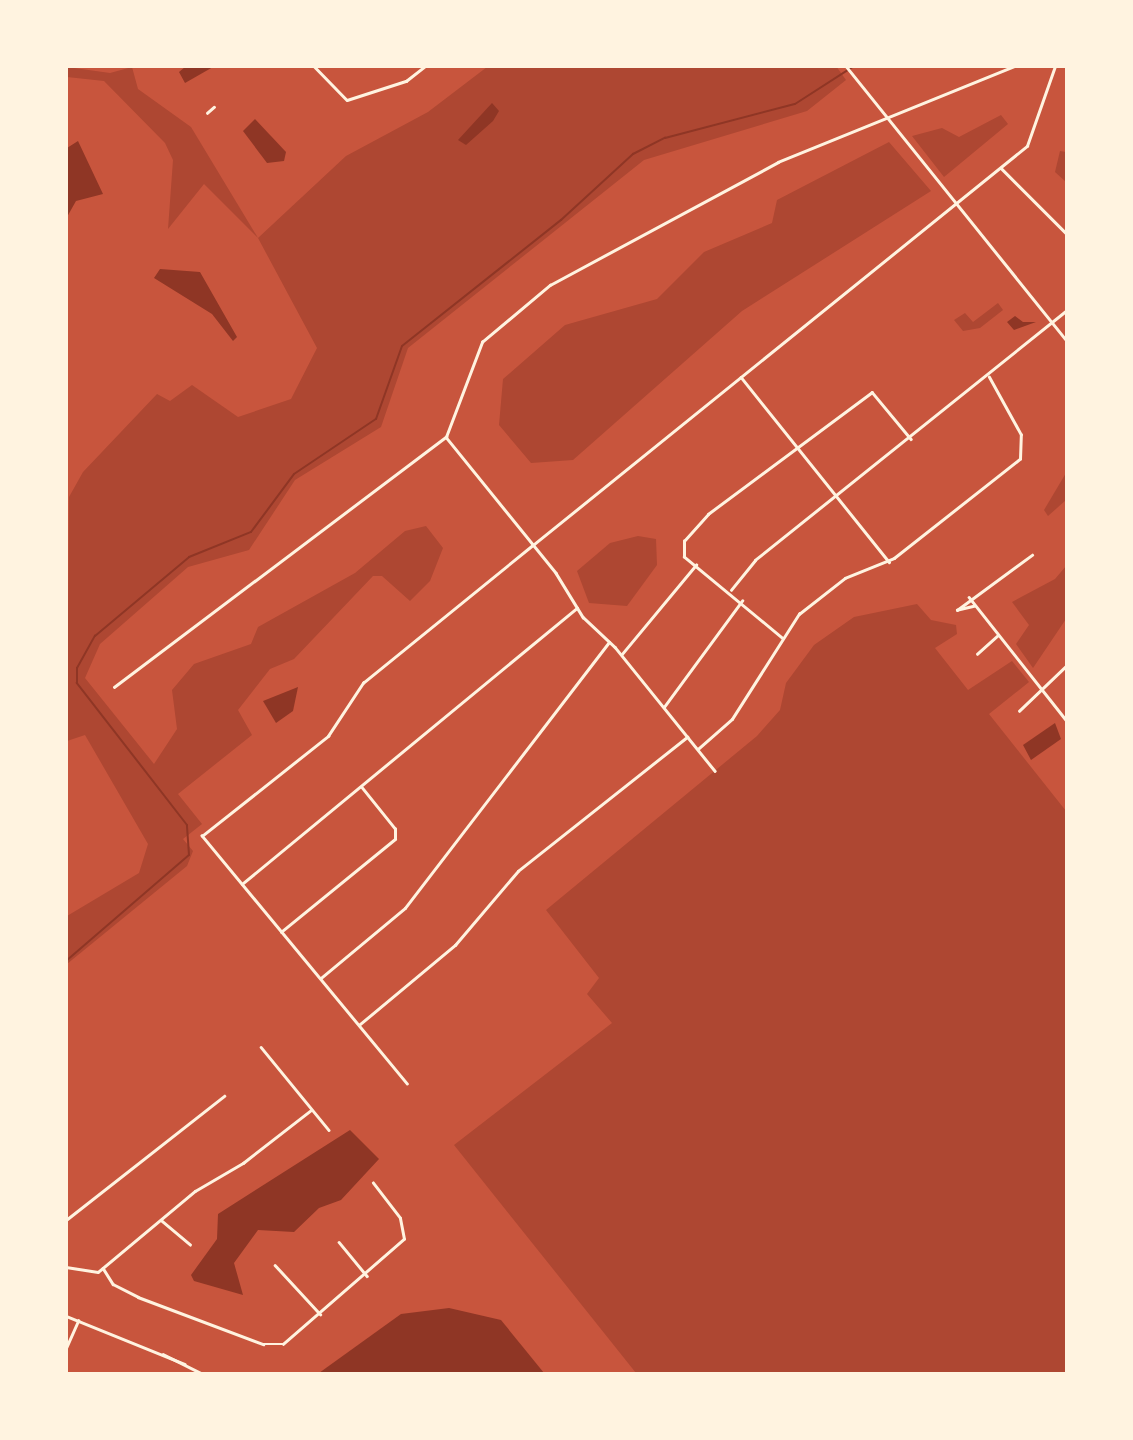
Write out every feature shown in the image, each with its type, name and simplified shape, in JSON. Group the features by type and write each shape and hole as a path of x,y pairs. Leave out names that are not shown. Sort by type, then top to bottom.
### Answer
{"street":[{"path":"314,66 324,80 349,100 406,80 425,66"},
{"path":"846,66 1066,340"},
{"path":"114,687 446,437 482,342 550,285 778,162 1014,66"},
{"path":"407,1084 202,836 328,736 363,683 1001,168 1034,137 1055,66"},
{"path":"207,113 214,107"},
{"path":"1001,168 1066,233"},
{"path":"730,591 751,563 989,377 1066,311"},
{"path":"741,377 889,562"},
{"path":"698,749 732,719 797,617 841,580 889,562 1020,459 1021,435 989,377"},
{"path":"782,638 742,601 696,565 681,548 705,516 872,392 911,439"},
{"path":"446,437 534,545 576,608 621,654 715,771"},
{"path":"975,606 957,610 969,597 1032,555"},
{"path":"621,654 696,565"},
{"path":"969,597 1066,720"},
{"path":"664,707 742,601"},
{"path":"242,884 576,608"},
{"path":"977,654 998,635"},
{"path":"320,979 405,908 609,642"},
{"path":"1019,711 1043,691 1066,666"},
{"path":"358,1025 455,945 518,872 687,737"},
{"path":"281,932 396,832 361,787"},
{"path":"261,1047 329,1130"},
{"path":"66,1220 224,1096"},
{"path":"66,1267 83,1274 103,1268 161,1220 311,1110"},
{"path":"103,1268 123,1290 263,1344 284,1343 367,1276 404,1239 400,1218 373,1183"},
{"path":"161,1220 190,1244"},
{"path":"339,1241 367,1276"},
{"path":"275,1265 320,1315"},
{"path":"66,1316 185,1364 203,1374"},
{"path":"66,1348 78,1321"}],"shaded area":[{"path":"836,66 846,80 807,111 644,160 408,348 381,427 295,480 249,550 188,567 100,644 85,678 154,764 177,729 172,690 194,664 251,644 258,627 355,573 405,531 426,526 443,548 430,581 410,601 382,576 373,576 294,659 270,669 238,710 252,735 178,794 202,824 183,839 193,851 187,866 67,964 67,916 139,873 148,844 85,735 67,741 69,497 83,472 157,394 170,401 192,385 238,417 291,399 317,348 258,238 346,156 428,112 487,67"},
{"path":"67,67 110,73 132,67 138,89 191,127 258,238 204,184 168,229 173,160 165,143 104,81 67,77"},
{"path":"185,67 213,67 185,83 179,72"},
{"path":"492,103 499,111 493,121 466,145 458,140"},
{"path":"1001,115 1008,124 944,177 912,136 942,128 959,137"},
{"path":"255,119 286,152 284,161 267,163 243,131"},
{"path":"78,141 103,194 76,201 67,217 67,148"},
{"path":"889,142 931,191 742,311 573,460 531,463 499,425 503,379 565,325 657,299 704,252 772,223 777,200"},
{"path":"1060,151 1066,152 1066,182 1055,172"},
{"path":"160,269 200,272 237,337 233,341 212,314 154,278"},
{"path":"998,303 1003,310 980,328 963,331 954,320 965,313 973,322"},
{"path":"1015,316 1023,322 1036,322 1014,330 1007,322"},
{"path":"1066,473 1066,500 1048,516 1044,510"},
{"path":"638,536 656,539 657,565 627,606 589,603 577,571 610,543"},
{"path":"1066,566 1066,619 1033,668 1016,644 1029,625 1012,602 1055,579"},
{"path":"917,604 931,620 956,625 957,634 935,648 968,690 1012,661 1029,682 989,714 1066,811 1066,1373 636,1373 454,1145 612,1023 587,994 599,978 546,910 757,736 780,710 786,683 814,645 854,617"},
{"path":"298,687 293,711 276,723 263,701"},
{"path":"1055,723 1061,739 1031,760 1023,745"},
{"path":"350,1130 379,1159 341,1200 319,1208 294,1232 258,1230 234,1263 243,1295 194,1281 191,1275 217,1239 218,1214"},
{"path":"449,1308 501,1320 544,1373 319,1373 401,1314"}],"waterway":[{"path":"66,961 189,855 187,825 77,683 77,668 95,636 189,557 251,532 294,474 376,419 402,346 561,220 633,154 665,138 795,104 854,66"}]}
